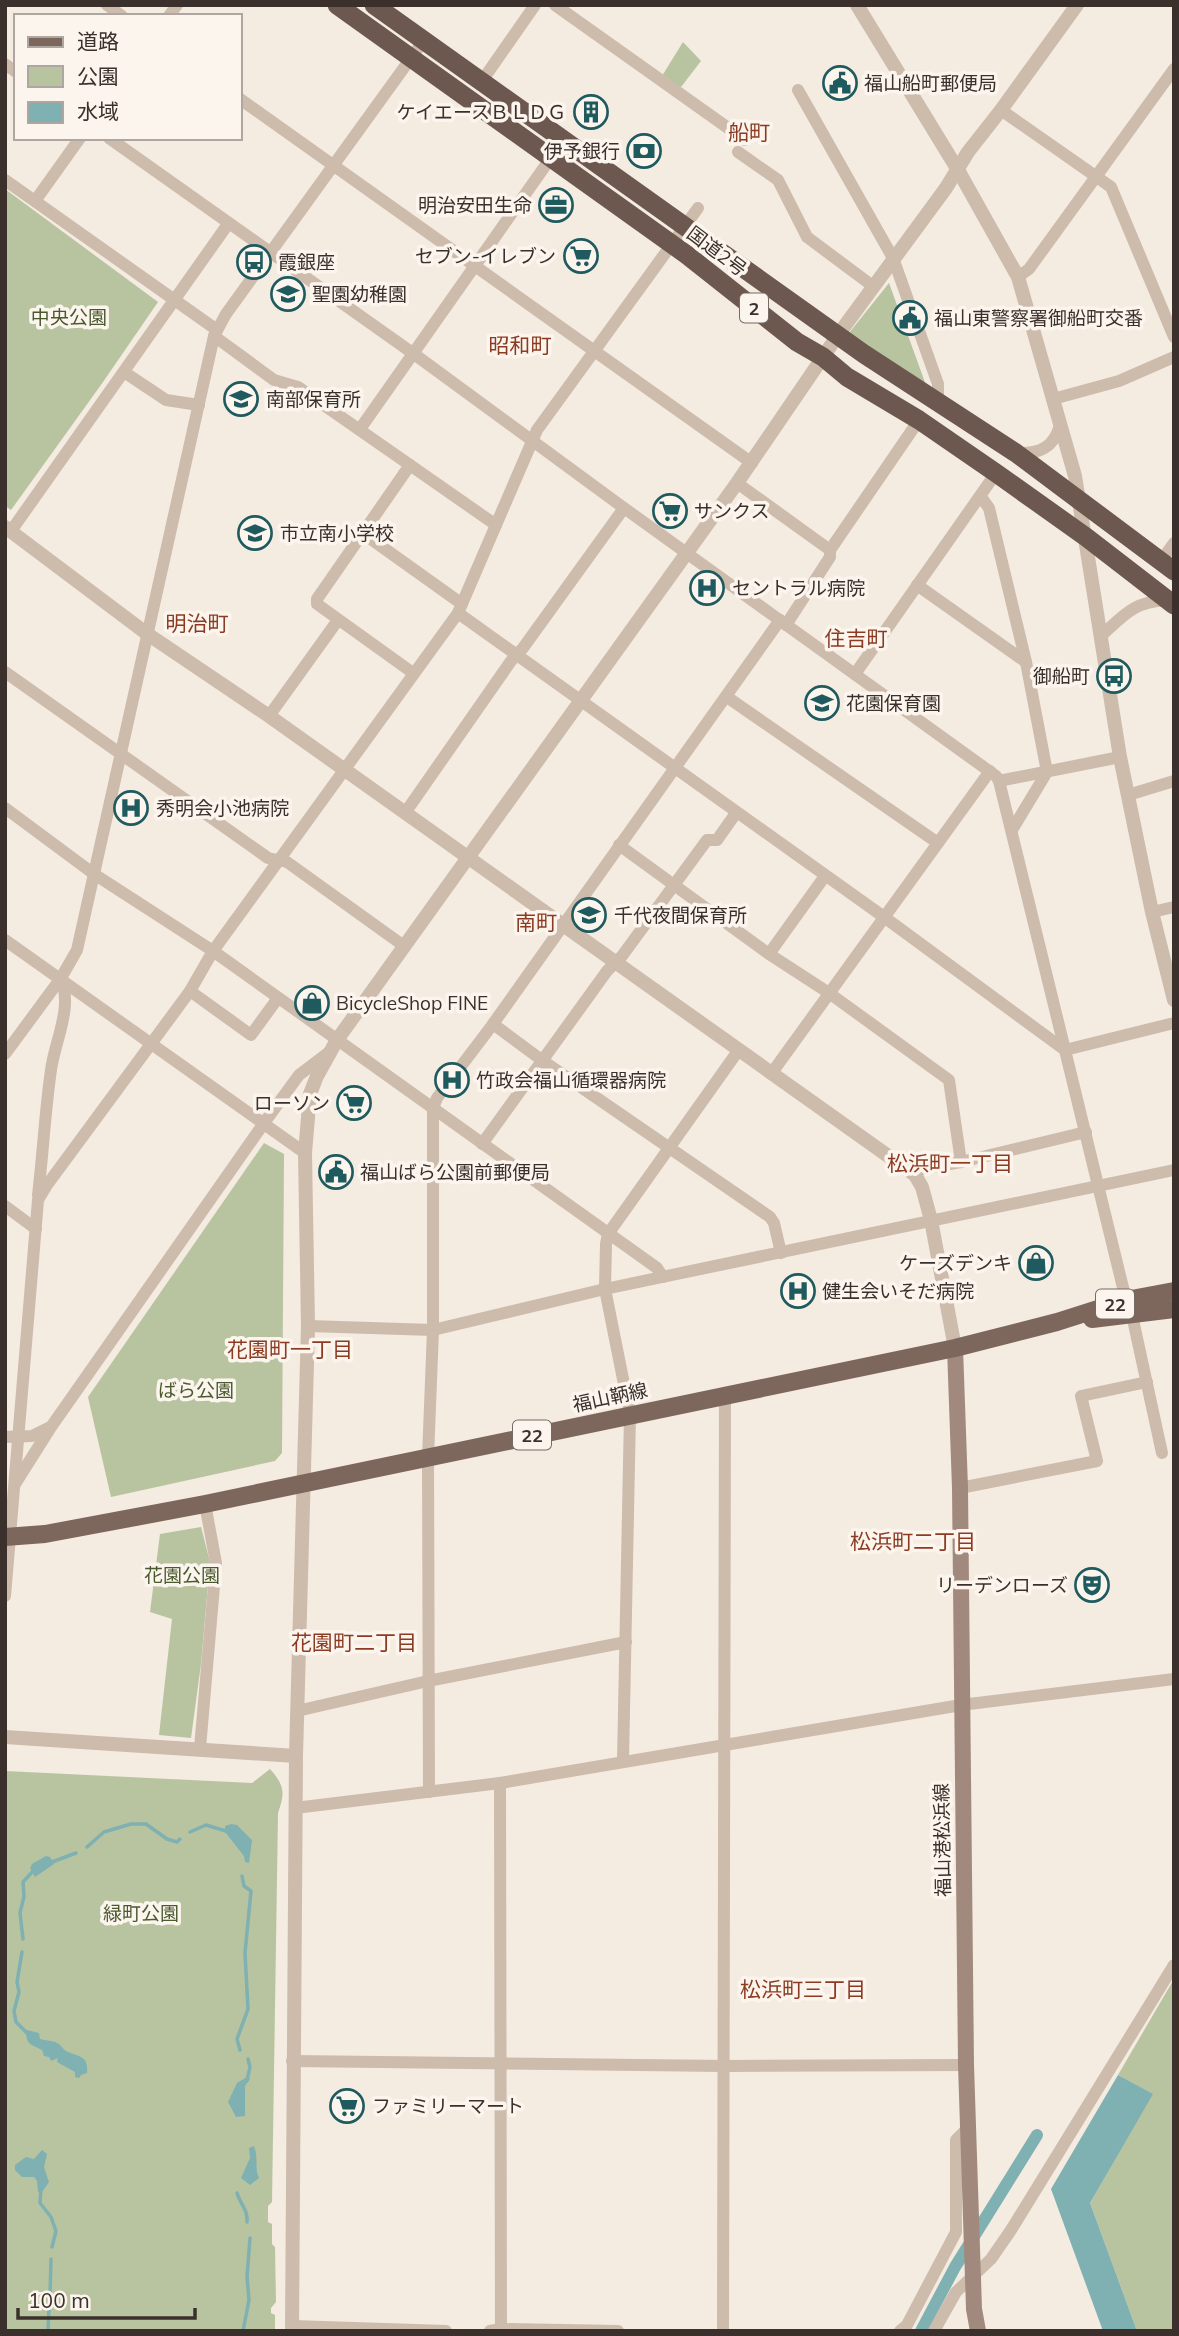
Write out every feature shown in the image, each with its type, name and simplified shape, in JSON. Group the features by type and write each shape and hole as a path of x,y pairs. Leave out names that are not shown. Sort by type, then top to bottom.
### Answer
{"highway":[{"name":"国道2号","path":"337,5 670,244 797,342 996,473 1086,537 1170,603"},
{"name":"国道2号","path":"374,5 838,335 1016,453 1167,566"}],"main road":[{"name":"福山鞆線","path":"7,1537 45,1534 205,1504 955,1348 1057,1322 1129,1308 1174,1291"},
{"name":"福山鞆線","path":"1129,1308 1174,1309"},
{"name":"福山港松浜線","path":"955,1348 960,1488 968,2128 974,2309 978,2331"}],"street":[{"path":"482,81 535,5"},
{"path":"555,5 746,140"},
{"path":"856,5 958,170 1018,277 1075,476 1120,757 1152,912 1174,1000"},
{"path":"446,2331 292,2328 295,1808 308,1326 305,1153 310,1094 333,1046 752,463 838,335 958,170 968,152 1002,110 1077,5"},
{"path":"5,1054 61,978 77,950 146,633 216,333 226,314 270,252 424,40"},
{"path":"1018,277 1029,270 1174,69"},
{"path":"798,90 893,258 938,383 938,403"},
{"path":"242,100 752,463"},
{"path":"1002,110 1111,187 1174,337"},
{"path":"35,201 79,140"},
{"path":"112,140 414,354 990,771 999,781 1147,1382 1162,1453"},
{"path":"738,152 778,180 807,237 874,287"},
{"path":"360,429 550,159"},
{"path":"5,180 174,300 274,380 298,387 496,525"},
{"path":"38,1200 190,991 214,951 460,609 537,430 698,208"},
{"path":"228,224 7,533 915,1175 922,1187 931,1220 955,1348"},
{"path":"1053,399 1119,381 1174,357"},
{"path":"124,372 166,401 199,405"},
{"path":"429,1792 428,1457 433,1330 433,1108 618,845 830,557 830,550 919,420"},
{"path":"1016,453 1028,454 1044,449 1054,440 1060,425"},
{"path":"411,465 317,599 317,604 413,673"},
{"path":"855,674 996,473"},
{"path":"737,483 830,550"},
{"path":"981,497 989,508 1026,662 1047,772 1012,830"},
{"path":"404,813 624,508"},
{"path":"364,534 517,655 1065,1050"},
{"path":"1167,566 1174,543"},
{"path":"917,585 1026,662"},
{"path":"1102,635 1134,606 1147,601 1170,603"},
{"path":"269,716 338,620"},
{"path":"5,672 268,858 287,862 404,947"},
{"path":"727,696 938,843"},
{"path":"999,781 1120,757"},
{"path":"771,1074 990,771"},
{"path":"1128,795 1174,781"},
{"path":"5,808 94,874 214,951 278,998 333,1046 433,1108 657,1268 663,1277"},
{"path":"482,1144 707,840 717,840 736,813"},
{"path":"618,845 949,1080 961,1162"},
{"path":"769,954 825,876"},
{"path":"1152,912 1174,907"},
{"path":"5,940 305,1153"},
{"path":"5,1596 12,1488 11,1437 36,1229 51,1067 65,1005 66,992 61,978"},
{"path":"190,991 251,1035 278,998"},
{"path":"1065,1050 1174,1023"},
{"path":"494,1024 543,1061 770,1216 781,1253"},
{"path":"12,1488 51,1427 264,1123 299,1075 333,1046"},
{"path":"623,1761 630,1414 605,1289 608,1234 738,1051"},
{"path":"915,1175 921,1169 1086,1132"},
{"path":"308,1326 433,1330 605,1289 1174,1170"},
{"path":"5,1206 36,1229"},
{"path":"960,1488 1097,1461 1081,1396 1147,1382"},
{"path":"723,2331 725,1395"},
{"path":"11,1437 39,1434 51,1427"},
{"path":"200,1748 216,1563 205,1504"},
{"path":"297,1711 428,1681 626,1642"},
{"path":"295,1808 500,1783 961,1705 1174,1679"},
{"path":"5,1737 296,1756"},
{"path":"500,1783 497,2330 618,2331"},
{"path":"934,2331 956,2292 991,2259 1011,2230 1174,1965"},
{"path":"292,2061 725,2066 967,2065"},
{"path":"900,2331 907,2325 956,2232 956,2140 968,2128"}],"green space":[{"path":"683,42 701,61 681,87 662,76"},
{"name":"中央公園","path":"5,189 158,302 11,510 5,506"},
{"path":"889,283 927,388 849,333"},
{"name":"ばら公園","path":"264,1143 284,1154 282,1453 275,1461 111,1497 88,1397"},
{"name":"花園公園","path":"201,1527 210,1562 191,1738 159,1735 172,1619 150,1612 160,1534"},
{"name":"緑町公園","path":"270,1769 279,1780 282,1795 278,1813 272,2202 268,2206 268,2222 272,2224 272,2244 275,2247 276,2302 271,2313 275,2315 275,2331 5,2331 5,1771 252,1783"},
{"path":"1174,1979 1174,2331 1137,2331 1090,2203 1152,2094 1118,2075"}],"water":[{"path":"237,1825 252,1840 249,1863 245,1862 244,1856 225,1832 225,1826"},
{"path":"46,1856 50,1857 54,1864 35,1877 30,1868 32,1864"},
{"path":"27,2030 39,2033 40,2039 55,2042 66,2051 82,2058 86,2063 87,2073 79,2078 75,2077 75,2072 57,2062 58,2058 51,2061 44,2056 42,2050 28,2041"},
{"path":"1118,2075 1153,2094 1090,2203 1137,2331 1103,2331 1051,2189"},
{"path":"247,2077 250,2079 245,2086 245,2116 236,2117 228,2102 237,2083"},
{"path":"254,2146 259,2178 250,2185 241,2178 250,2158 249,2148"},
{"path":"42,2150 47,2154 44,2167 49,2182 42,2192 38,2192 34,2177 22,2177 15,2170 15,2165 26,2157 34,2159"}],"waterway":[{"path":"87,1847 104,1832 131,1824 146,1824 167,1839 177,1842 180,1839"},
{"path":"190,1832 206,1825 229,1832"},
{"path":"52,1862 76,1853"},
{"path":"23,1939 20,1913 24,1896 23,1882 35,1869"},
{"path":"240,2050 237,2039 248,2009 245,1953 251,1891 244,1886 242,1876"},
{"path":"22,1952 17,1982 19,1992 14,2011 16,2022 28,2034"},
{"path":"247,2080 250,2067 248,2059"},
{"path":"921,2331 955,2267 1037,2135"},
{"path":"41,2188 40,2203 51,2217 56,2231 52,2247"},
{"path":"237,2193 247,2222"},
{"path":"243,2331 249,2300 247,2277 250,2238"},
{"path":"50,2296 51,2259"},
{"path":"48,2331 49,2308"}],"place":[{"name":"福山船町郵便局","path":"840,83"},
{"name":"ケイエースＢＬＤＧ","path":"591,112"},
{"name":"伊予銀行","path":"644,151"},
{"name":"明治安田生命","path":"556,205"},
{"name":"セブン-イレブン","path":"581,256"},
{"name":"霞銀座","path":"254,262"},
{"name":"聖園幼稚園","path":"288,294"},
{"name":"福山東警察署御船町交番","path":"910,318"},
{"name":"南部保育所","path":"241,399"},
{"name":"サンクス","path":"670,511"},
{"name":"市立南小学校","path":"255,533"},
{"name":"セントラル病院","path":"707,588"},
{"name":"御船町","path":"1114,676"},
{"name":"花園保育園","path":"822,703"},
{"name":"秀明会小池病院","path":"131,808"},
{"name":"千代夜間保育所","path":"589,915"},
{"name":"BicycleShop FINE","path":"312,1003"},
{"name":"竹政会福山循環器病院","path":"452,1080"},
{"name":"ローソン","path":"354,1103"},
{"name":"福山ばら公園前郵便局","path":"336,1172"},
{"name":"ケーズデンキ","path":"1036,1263"},
{"name":"健生会いそだ病院","path":"798,1291"},
{"name":"リーデンローズ","path":"1092,1585"},
{"name":"ファミリーマート","path":"347,2106"}],"district":[{"name":"船町","path":"749,132"},
{"name":"昭和町","path":"520,345"},
{"name":"明治町","path":"197,623"},
{"name":"住吉町","path":"856,638"},
{"name":"南町","path":"536,922"},
{"name":"松浜町一丁目","path":"950,1163"},
{"name":"花園町一丁目","path":"290,1349"},
{"name":"松浜町二丁目","path":"913,1541"},
{"name":"花園町二丁目","path":"354,1642"},
{"name":"松浜町三丁目","path":"803,1989"}]}
